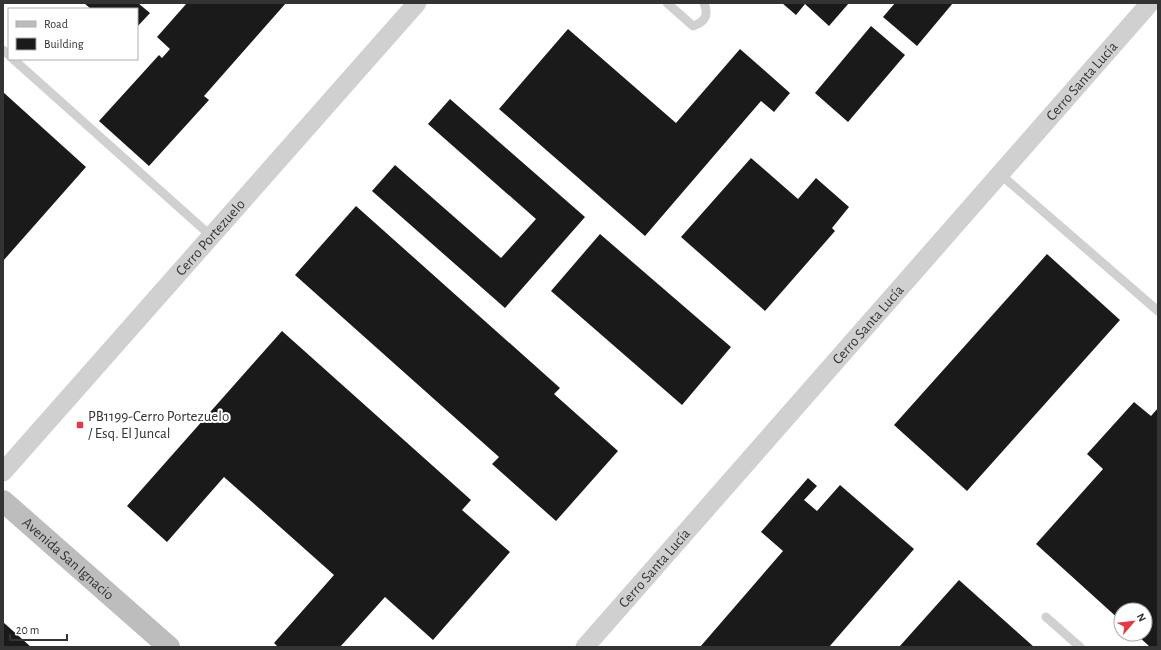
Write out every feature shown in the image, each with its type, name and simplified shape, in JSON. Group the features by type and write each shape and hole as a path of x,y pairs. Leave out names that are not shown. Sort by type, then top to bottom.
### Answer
{"main road":[{"name":"Avenida San Ignacio","path":"3,501 169,647"}],"street":[{"name":"Cerro Portezuelo","path":"3,472 417,3"},
{"name":"Cerro Santa Lucía","path":"586,647 1150,3"}],"lane":[{"path":"667,3 693,26 701,23 706,17 706,8 704,3"},
{"path":"14,60 212,236"},
{"path":"1000,174 1158,311"},
{"path":"1046,617 1080,647"}],"building":[{"path":"84,3 138,3 150,13 138,26 138,8 90,8"},
{"path":"187,3 286,3 204,96 209,100 149,166 99,121 159,55 162,58 170,49 157,37"},
{"path":"782,3 849,3 829,26 805,4 796,15"},
{"path":"895,3 953,3 917,46 883,17"},
{"path":"871,26 905,55 848,122 815,93"},
{"path":"568,29 676,123 740,49 790,93 774,112 761,101 645,236 499,109"},
{"path":"3,92 86,167 3,261"},
{"path":"450,99 585,217 505,308 372,191 395,165 501,258 536,219 428,124"},
{"path":"751,158 798,199 816,178 849,207 832,228 835,231 765,311 681,237"},
{"path":"356,206 560,388 554,394 618,451 556,521 492,464 499,457 295,275"},
{"path":"600,234 731,347 682,405 551,291"},
{"path":"1047,254 1120,320 967,491 894,425"},
{"path":"282,331 471,500 462,510 510,552 433,640 385,597 340,647 278,647 274,643 334,575 224,477 167,542 127,506"},
{"path":"1134,402 1151,416 1158,408 1158,647 1150,647 1145,642 1153,642 1153,602 1113,602 1113,614 1036,544 1103,469 1087,454"},
{"path":"808,478 817,486 804,500 817,511 840,485 914,549 829,647 700,647 783,551 761,532"},
{"path":"959,580 1034,647 899,647"},
{"path":"3,622 31,647 3,647"}],"place":[{"name":"PB1199-Cerro Portezuelo / Esq. El Juncal","path":"80,425"}]}
